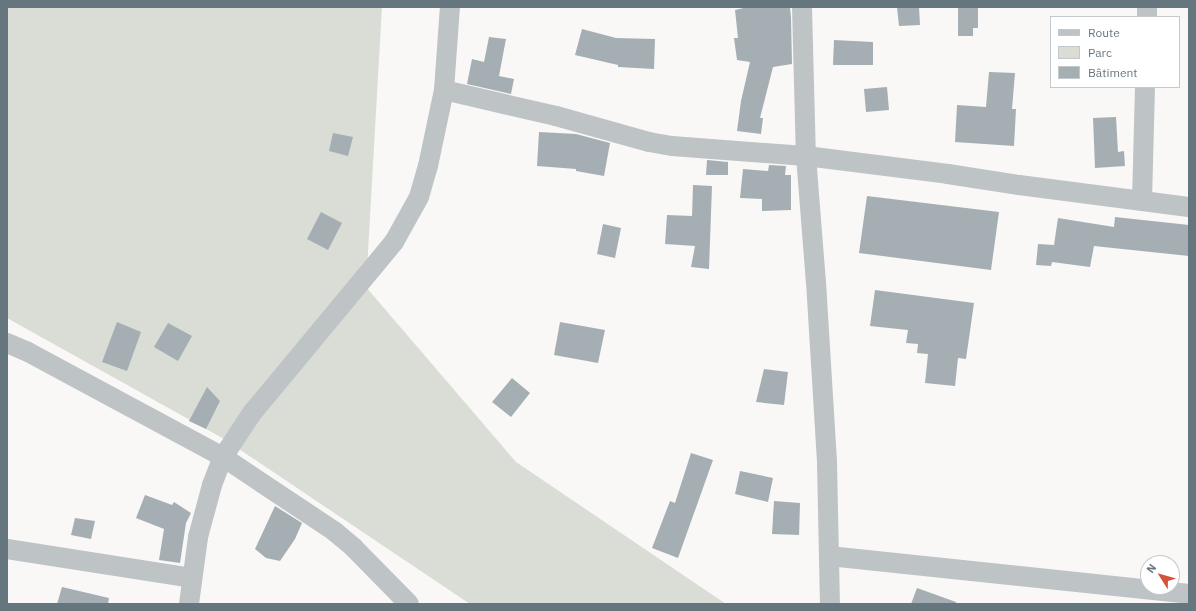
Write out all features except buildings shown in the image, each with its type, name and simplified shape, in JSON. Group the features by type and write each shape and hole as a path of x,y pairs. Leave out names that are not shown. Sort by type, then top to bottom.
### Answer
{"street":[{"path":"189,604 200,530 212,486 223,457 252,413 341,308 394,242 408,220 419,197 428,166 444,90 450,7"},
{"path":"802,7 806,156 816,282 827,463 830,604"},
{"path":"1142,201 1145,88"},
{"path":"444,90 556,116 649,142 672,146 806,156 1189,207"},
{"path":"7,343 28,352 223,457 334,532 354,548 409,604"},
{"path":"7,549 192,578"},
{"path":"829,556 1189,594"}],"green space":[{"path":"7,7 382,7 366,287 516,462 726,604 470,604 224,439 7,318"}]}
